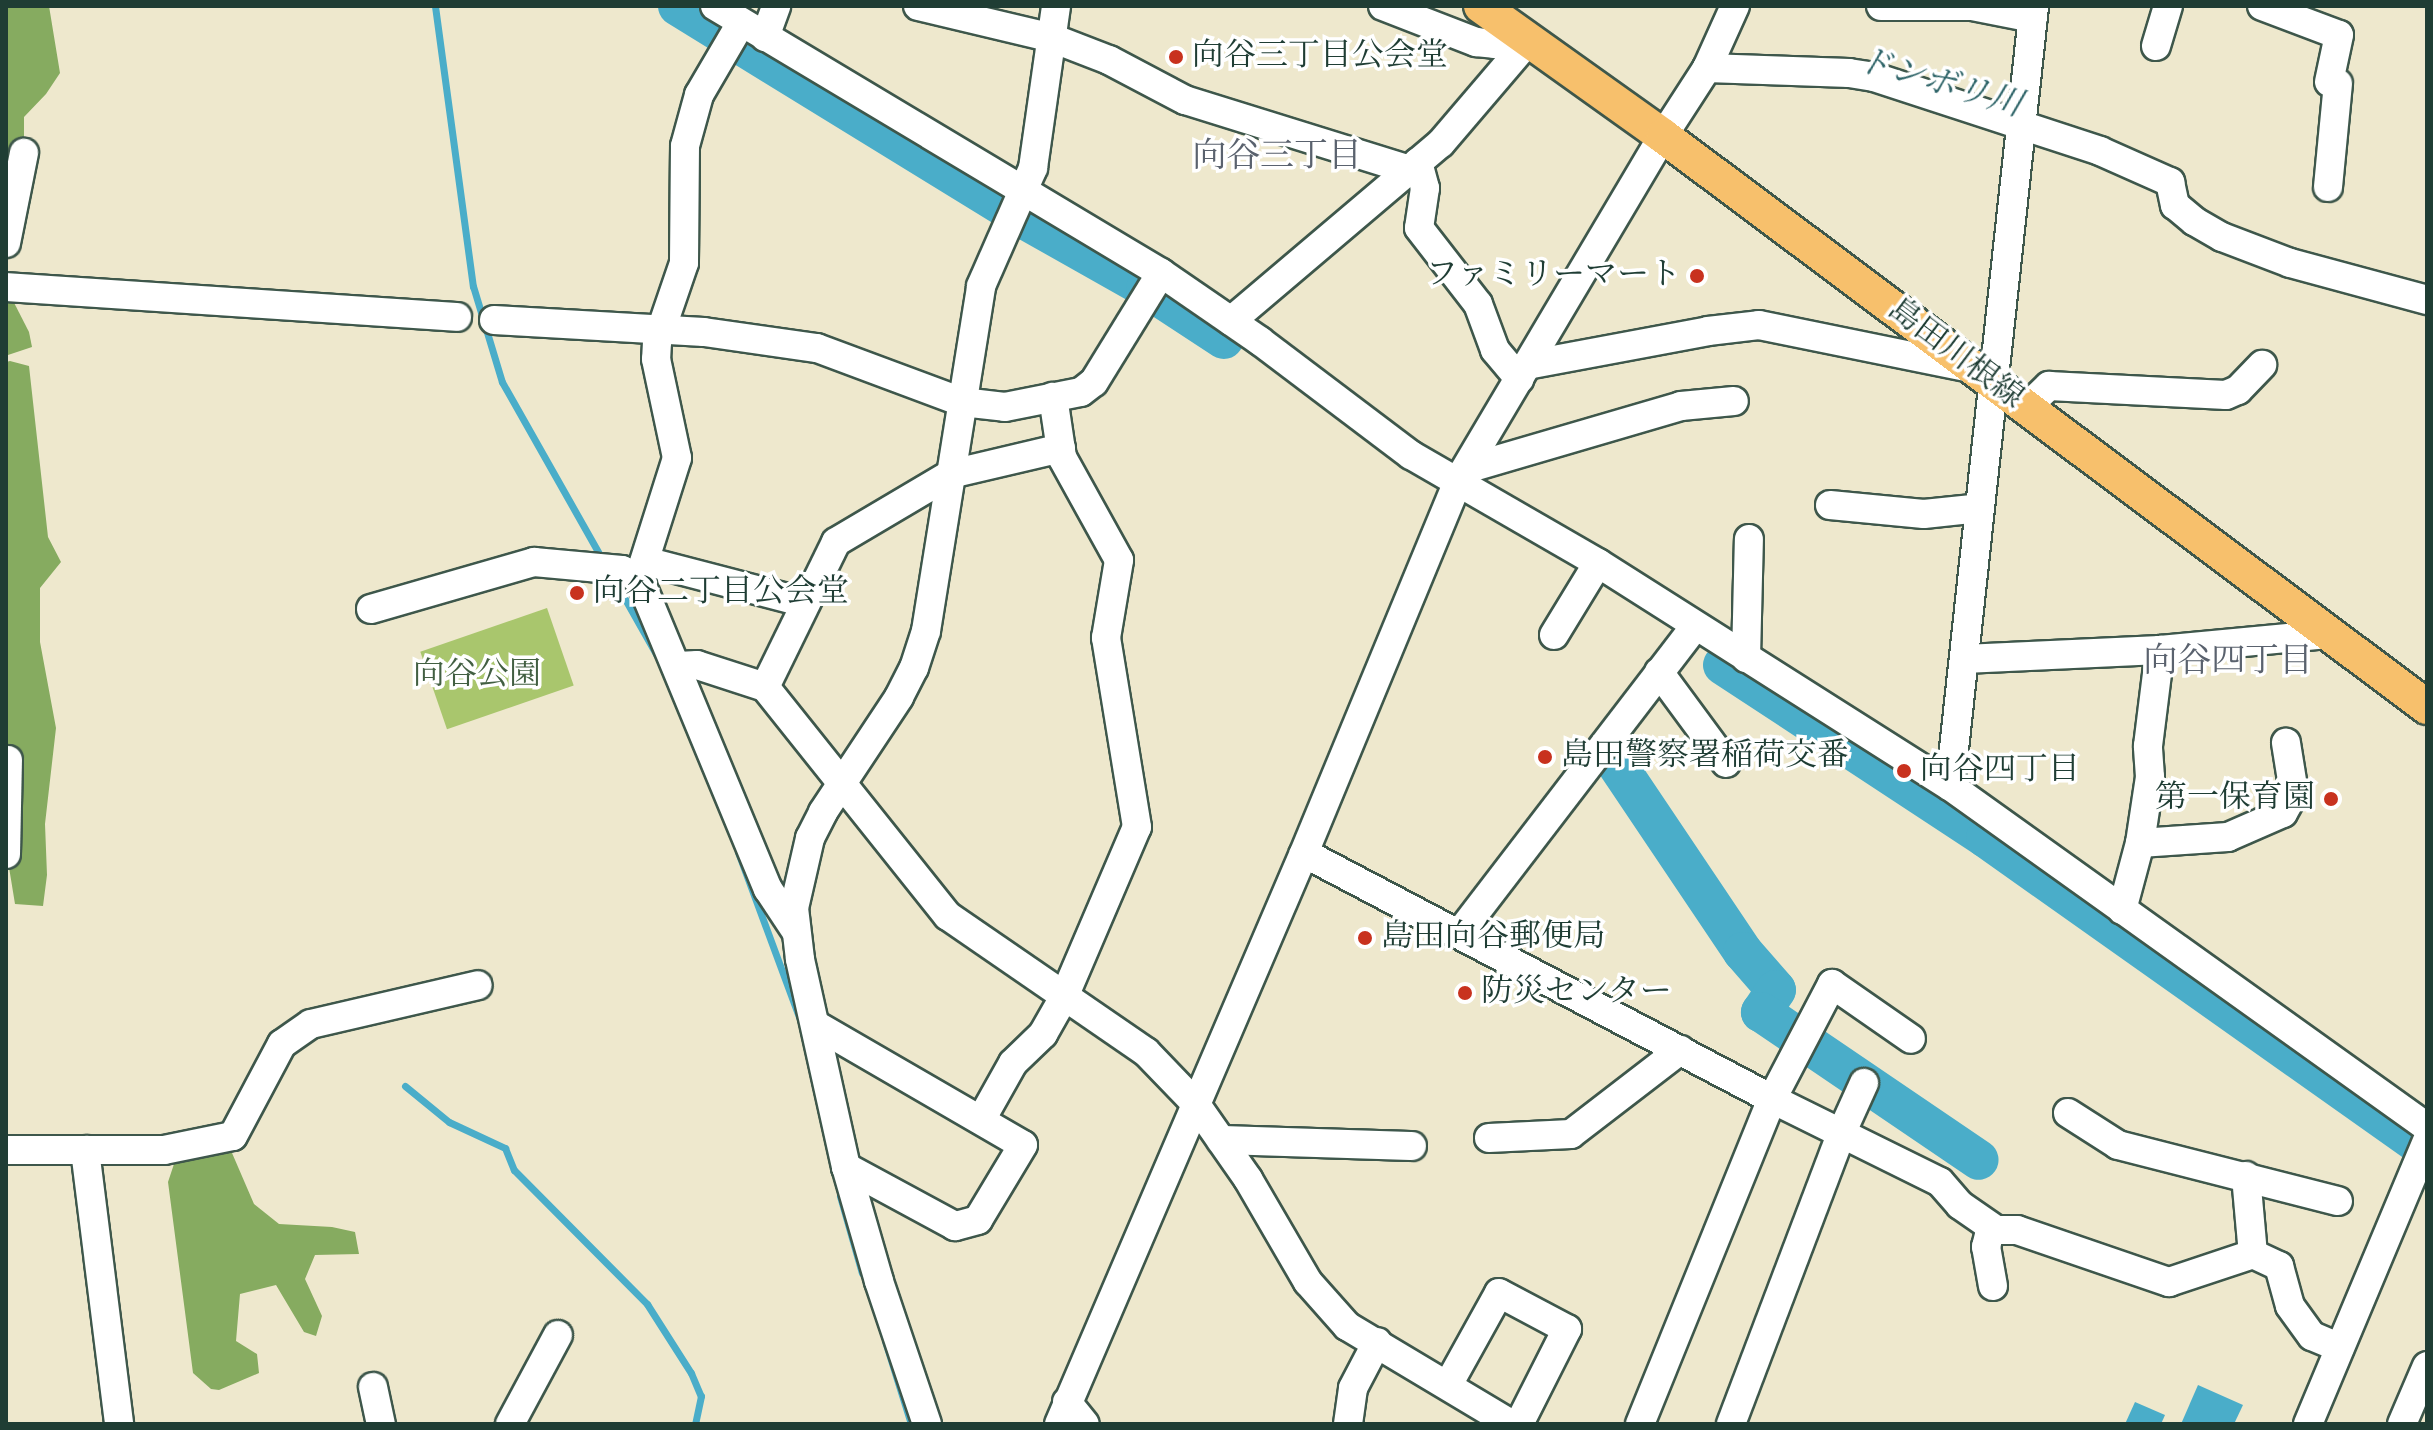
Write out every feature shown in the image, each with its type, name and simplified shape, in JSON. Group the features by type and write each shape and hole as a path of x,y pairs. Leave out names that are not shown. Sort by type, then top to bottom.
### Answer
{"main road":[{"name":"島田川根線","path":"1481,6 1663,136 2427,707"}],"street":[{"path":"715,6 744,35 1024,190 1161,273 1411,455 1462,475 1950,786 2427,1127"},
{"path":"626,569 677,458 656,359 661,329 684,263 685,146 691,118 699,95 744,35 776,6"},
{"path":"918,6 1052,38 1109,60 1185,100 1414,166 1425,188 1419,228 1478,304 1495,350 1523,372"},
{"path":"927,1424 879,1281 846,1167 794,908 810,838 914,668 926,631 981,286 1033,168 1056,6"},
{"path":"1383,6 1476,42 1494,44 1529,40"},
{"path":"1085,1424 1063,1413 1304,853 1462,475 1663,136 1707,68 1735,6"},
{"path":"1881,6 1972,6 2034,12 2021,126 1983,376 1980,508 1950,786"},
{"path":"2156,46 2168,6"},
{"path":"2262,6 2339,35 2328,187"},
{"path":"1231,321 1441,143 1529,40"},
{"path":"1707,68 1849,73 1874,77 2100,151 2170,182 2175,205 2222,237 2290,263 2427,300"},
{"path":"6,243 24,153"},
{"path":"494,320 661,329 817,348 962,402 1005,407 1081,392 1094,382 1161,273"},
{"path":"6,287 457,317"},
{"path":"1523,372 1708,331 1759,325 1983,376"},
{"path":"2026,408 2049,386 2226,395 2238,390 2262,365"},
{"path":"981,1120 1013,1063 1043,1034 1064,997 1137,827 1106,638 1119,560 1062,457 1053,397"},
{"path":"1462,475 1681,406 1734,401"},
{"path":"765,687 836,542 951,474 1061,448"},
{"path":"1830,505 1924,514 1980,508"},
{"path":"1746,658 1749,539"},
{"path":"371,609 534,562 626,569 806,603"},
{"path":"1554,635 1598,563"},
{"path":"626,569 678,666 768,889 797,933"},
{"path":"1459,934 1695,626"},
{"path":"1964,659 2160,650 2330,634"},
{"path":"2122,910 2140,843 2150,777 2148,746 2160,650"},
{"path":"678,666 697,665 765,687 948,916 1146,1052 1195,1103 1308,1282 1347,1326 1511,1424"},
{"path":"1659,672 1726,763"},
{"path":"2140,843 2228,837 2283,813 2294,793 2286,743"},
{"path":"6,854 8,760"},
{"path":"1304,853 1772,1099 1940,1182 1960,1205 1996,1230 2017,1230 2169,1282 2253,1254 2279,1266 2290,1306 2312,1336 2340,1348"},
{"path":"1640,1424 1772,1099 1832,984 1911,1039"},
{"path":"6,1150 164,1150 233,1136 282,1044 311,1024 478,985"},
{"path":"816,1025 1023,1145 978,1220 955,1226 846,1167"},
{"path":"1489,1138 1571,1134 1680,1050"},
{"path":"1731,1424 1841,1134 1864,1083"},
{"path":"2068,1113 2118,1145 2338,1201"},
{"path":"1221,1140 1412,1146"},
{"path":"2308,1424 2424,1149"},
{"path":"85,1150 119,1424"},
{"path":"2246,1176 2253,1254"},
{"path":"1993,1286 1986,1247 1989,1235 1996,1230"},
{"path":"1448,1385 1499,1293 1567,1329 1519,1424"},
{"path":"510,1424 558,1335"},
{"path":"1350,1423 1353,1388 1377,1342"},
{"path":"2402,1424 2427,1366"},
{"path":"373,1387 381,1424"}],"green space":[{"path":"6,6 49,6 60,73 46,94 24,117 24,153 6,181"},
{"path":"6,287 29,332 32,347 8,355"},
{"path":"6,362 29,366 48,537 61,562 40,588 40,642 56,728 45,824 47,875 43,906 15,904 6,849 13,767 6,737"},
{"name":"向谷公園","path":"547,608 574,686 447,729 420,652"},
{"path":"229,1146 254,1204 279,1224 332,1227 355,1232 359,1254 315,1255 305,1279 322,1316 316,1336 304,1332 276,1285 240,1294 236,1341 257,1354 259,1373 219,1390 211,1389 193,1373 168,1182 174,1164"}],"water":[{"path":"2198,1385 2243,1405 2234,1424 2181,1424"},
{"path":"2135,1402 2165,1415 2161,1424 2125,1424"}],"waterway":[{"path":"435,6 473,286 502,382 604,562"},
{"path":"678,6 1026,220 1146,288 1224,339"},
{"path":"612,576 657,656"},
{"path":"1723,665 1986,838 2427,1150"},
{"path":"1612,757 1743,952 1776,990 1761,1012 1979,1160"},
{"path":"738,852 800,1020"},
{"path":"405,1086 449,1122 505,1148 514,1170 647,1304 691,1373 701,1396 695,1424"},
{"path":"840,1196 862,1273"},
{"path":"885,1341 911,1424"}],"place":[{"name":"向谷三丁目公会堂","path":"1176,57"},
{"name":"ファミリーマート","path":"1697,276"},
{"name":"向谷二丁目公会堂","path":"577,593"},
{"name":"島田警察署稲荷交番","path":"1545,757"},
{"name":"向谷四丁目","path":"1904,771"},
{"name":"第一保育園","path":"2331,799"},
{"name":"島田向谷郵便局","path":"1365,938"},
{"name":"防災センター","path":"1465,993"}],"district":[{"name":"向谷三丁目","path":"1277,158"},
{"name":"向谷四丁目","path":"2228,663"}],"water label":[{"name":"ドンボリ川","path":"1939,84"}]}
